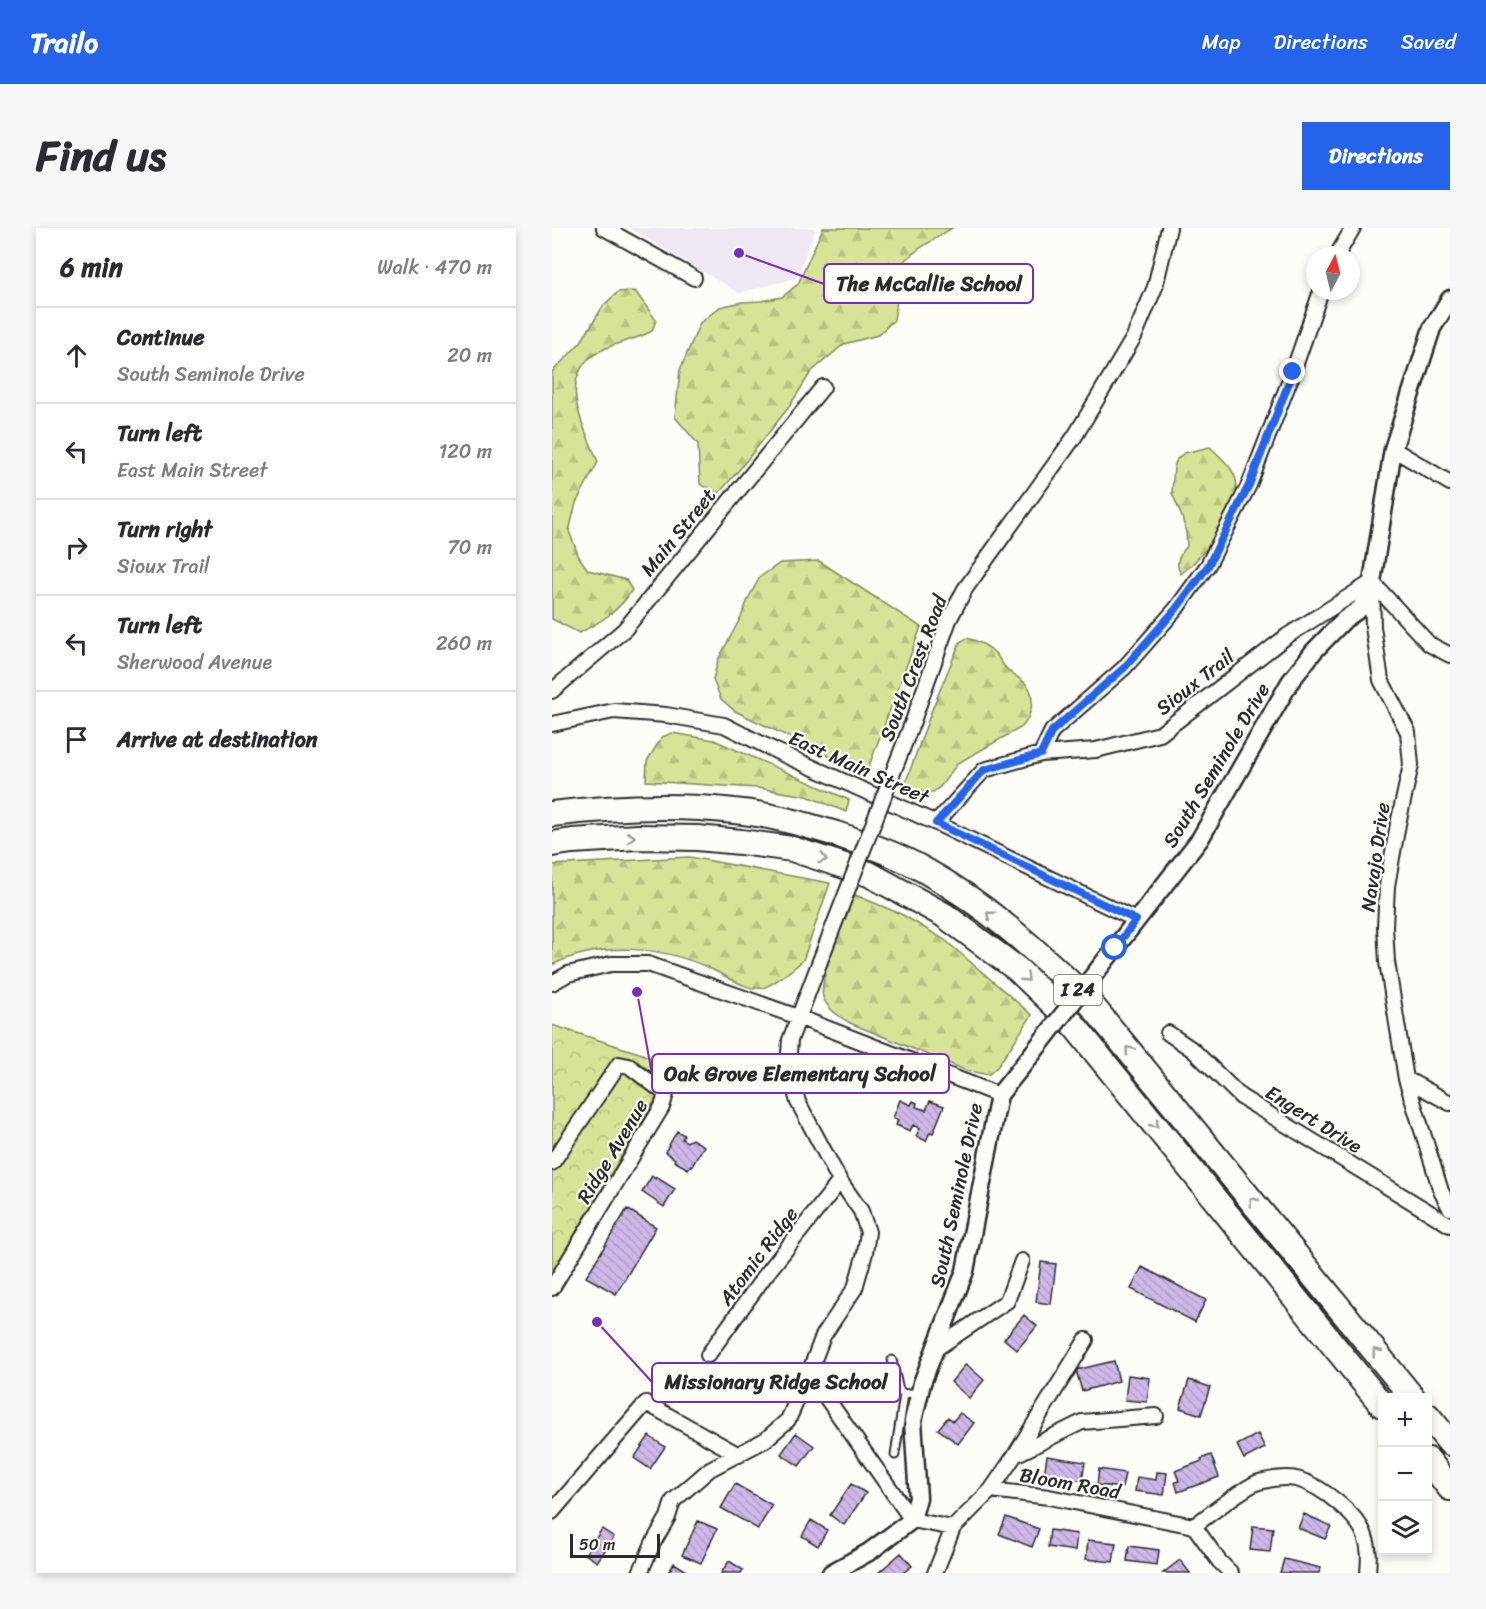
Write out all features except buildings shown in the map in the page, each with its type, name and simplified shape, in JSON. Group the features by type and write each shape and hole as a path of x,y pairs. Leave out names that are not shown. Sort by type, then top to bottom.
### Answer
{"highway":[{"name":"I 24","path":"552,814 603,809 679,807 736,811 795,822 873,846 923,870 967,897 1040,954 1085,997 1409,1393"},
{"name":"I 24","path":"562,842 638,837 697,838 792,849 869,874 944,915 1017,969 1068,1018 1378,1399"},
{"path":"1432,1421 1450,1443"},
{"path":"1432,1465 1450,1488"}],"street":[{"path":"604,228 694,278"},
{"name":"South Crest Road","path":"798,1017 913,721 949,620 965,589 1075,436 1134,337 1155,287 1169,228"},
{"path":"1342,246 1353,228"},
{"name":"South Seminole Drive","path":"912,1520 918,1498 912,1393 937,1348 965,1271 999,1095 1200,839 1290,682 1345,619 1361,608 1372,582 1393,449 1432,328 1450,299"},
{"path":"1041,754 1052,731 1124,668 1176,609 1208,566 1249,485 1293,372 1318,300"},
{"name":"Main Street","path":"552,691 625,628 823,387"},
{"path":"1393,449 1450,483"},
{"path":"1372,582 1429,644 1450,655"},
{"name":"Sioux Trail","path":"936,823 984,770 1041,754 1096,750 1160,734 1287,636 1372,582"},
{"name":"Navajo Drive","path":"1372,582 1373,627 1381,680 1408,732 1410,765 1387,886 1385,927 1387,962 1406,1079 1441,1191 1450,1208"},
{"name":"East Main Street","path":"552,723 614,711 666,715 724,725 936,823 1136,920"},
{"path":"552,983 568,974 611,963 648,964 798,1017 999,1095"},
{"path":"640,1573 668,1517 673,1500 710,1469 765,1440 788,1419 823,1336 855,1288 865,1253 868,1232 861,1211 840,1181 798,1102 788,1067 790,1040 798,1017"},
{"name":"Engert Drive","path":"1168,1033 1193,1050 1241,1097 1450,1225"},
{"name":"Ridge Avenue","path":"552,1163 620,1064 629,1066 666,1094"},
{"name":"Ridge Avenue","path":"552,1288 662,1107 672,1074"},
{"path":"1406,1079 1450,1103"},
{"name":"Atomic Ridge","path":"708,1355 764,1277 840,1181"},
{"path":"937,1348 1008,1301 1022,1262"},
{"path":"991,1490 1086,1340"},
{"path":"809,1373 912,1520 953,1528 934,1573"},
{"path":"552,1512 646,1403 739,1455"},
{"path":"1015,1455 1082,1422 1156,1416"},
{"path":"1231,1573 1219,1561 1194,1526 1256,1482 1285,1478 1300,1480 1332,1497 1352,1517 1365,1534 1370,1554 1368,1573"},
{"name":"Bloom Road","path":"953,1528 991,1490 1049,1497 1194,1526"},
{"path":"831,1573 869,1552 912,1520"}],"lane":[{"path":"892,1360 899,1389 912,1393 895,1455"}],"shaded area":[{"path":"629,228 816,228 796,278 739,293"}],"green space":[{"path":"823,228 952,228 920,248 903,262 894,320 878,335 844,344 811,372 789,407 739,470 719,493 709,490 700,484 698,444 675,417 680,370 700,323 720,307 782,297 798,284"},
{"path":"635,291 656,320 652,331 600,351 586,361 578,374 575,388 576,402 598,462 576,503 569,531 579,557 588,570 626,580 632,590 609,615 579,633 552,619 552,372 581,342 603,306 618,292"},
{"path":"1210,447 1234,475 1236,489 1234,499 1211,543 1181,574 1178,560 1187,546 1182,517 1172,493 1174,467 1177,459 1184,453"},
{"path":"819,561 921,627 866,774 735,711 721,699 713,680 718,660 760,577 780,563"},
{"path":"967,638 990,648 1009,671 1026,684 1032,700 1028,718 1022,727 958,763 940,787 933,792 918,792 904,787 960,642"},
{"path":"672,733 714,740 849,800 846,812 807,796 757,788 646,781 647,761 662,737"},
{"path":"689,857 830,883 803,960 772,984 762,988 743,985 692,961 652,951 632,949 590,952 552,965 552,865"},
{"path":"853,894 903,915 945,940 1032,1015 998,1066 988,1075 965,1070 850,1023 828,1005 823,997 825,976"},
{"path":"552,1025 642,1054 671,1066 662,1089 552,1272"}],"place":[{"name":"The McCallie School","path":"739,253"},
{"name":"Oak Grove Elementary School","path":"637,992"},
{"name":"Missionary Ridge School","path":"597,1322"}],"route":[{"path":"1115,948 1136,920 936,823 984,770 1041,754 1052,731 1124,668 1176,609 1208,566 1249,485 1293,372"}]}
